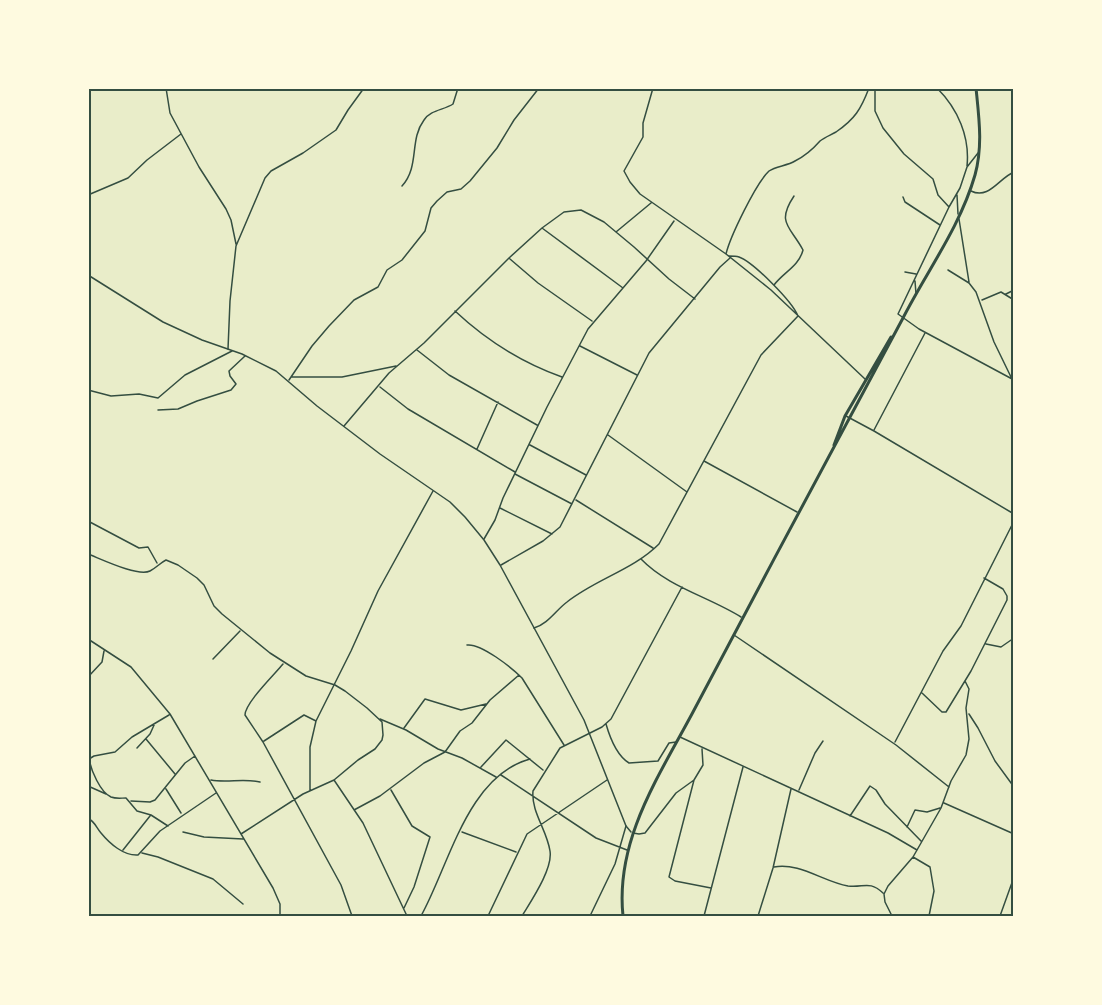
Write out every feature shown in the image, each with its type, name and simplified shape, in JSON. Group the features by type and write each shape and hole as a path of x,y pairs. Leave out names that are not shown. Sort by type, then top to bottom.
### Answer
{"highway":[{"path":"623,915 622,881 627,850 636,820 741,618 851,419 881,351 899,326 959,217 970,190 980,150 976,88"},
{"path":"829,457 846,416 868,381"}],"street":[{"path":"166,88 168,106 199,167 231,220 236,246"},
{"path":"228,349 236,246 267,174 336,130 364,88"},
{"path":"402,186 410,177 416,144 424,120 434,112 453,104 458,88"},
{"path":"289,380 329,326 354,300 378,287 387,270 402,260 425,231 431,208 436,201 447,192 461,189 470,181 497,148 538,88"},
{"path":"653,88 645,115 643,137 624,171 630,182 652,202 726,254 771,290 868,381"},
{"path":"726,254 730,241 768,173 808,153 858,114 869,88"},
{"path":"875,88 875,111 883,128 904,153 933,179 938,195 949,207"},
{"path":"937,88 952,105 962,128 967,146 967,168"},
{"path":"88,195 128,178 147,160 182,134"},
{"path":"980,150 967,168 957,194 898,314 925,332 1012,379"},
{"path":"970,190 974,193 986,192 1014,172"},
{"path":"957,194 960,234 969,283"},
{"path":"774,285 794,266 803,250 785,219 785,210 794,196"},
{"path":"903,197 905,202 940,226"},
{"path":"616,232 652,202"},
{"path":"344,426 398,365 509,258 558,216 575,210 586,212 616,232 695,299"},
{"path":"484,540 538,425 592,322 648,259 675,219"},
{"path":"542,228 623,288"},
{"path":"500,565 553,534 560,527 659,340 730,257 742,258 774,285 786,297 798,315"},
{"path":"509,258 538,283 592,322"},
{"path":"948,270 969,283 981,300 994,342 1012,379"},
{"path":"905,272 918,274"},
{"path":"88,275 163,322 269,366 465,517 484,540 500,565 590,733 626,826 632,833 645,833 676,793 694,780"},
{"path":"915,279 916,295"},
{"path":"1006,294 1014,290"},
{"path":"981,300 1001,292 1014,300"},
{"path":"455,311 495,345 547,372 563,377"},
{"path":"534,628 546,621 579,593 641,559 662,540 761,355 798,315"},
{"path":"874,431 925,332"},
{"path":"579,345 638,376"},
{"path":"416,350 449,375 538,425"},
{"path":"88,390 111,396 139,394 158,398 185,375 233,351"},
{"path":"158,410 178,410 231,390 236,384 228,371 246,355"},
{"path":"291,376 342,377 398,365"},
{"path":"379,386 408,409 515,473 573,504"},
{"path":"477,449 498,401"},
{"path":"846,416 1014,514"},
{"path":"607,435 668,477 687,493"},
{"path":"530,445 586,476"},
{"path":"704,461 798,513"},
{"path":"310,790 310,747 316,721 335,686 378,591 434,491"},
{"path":"575,500 654,549"},
{"path":"499,508 553,534"},
{"path":"88,521 139,548 148,547 158,565"},
{"path":"894,744 943,651 961,626 1014,521"},
{"path":"88,554 144,573 149,572 163,561 169,560 197,578 204,585 214,606 284,663 312,679 335,686 379,718 497,777"},
{"path":"641,559 682,587 741,618"},
{"path":"921,692 944,712 947,711 965,681 1007,596 1003,589 984,578"},
{"path":"522,916 550,859 549,847 540,827 532,796 533,791 557,751 564,745 606,724 615,713 682,587"},
{"path":"213,660 241,630"},
{"path":"733,634 894,744 949,787"},
{"path":"985,644 1001,647 1014,638"},
{"path":"88,639 131,667 170,714 273,888 280,904 280,916"},
{"path":"467,645 477,646 519,675 564,745"},
{"path":"88,677 103,660 104,649"},
{"path":"284,663 245,710 245,715 340,885 352,916"},
{"path":"354,810 390,790 423,763 444,752 455,737 472,723 487,704 519,675"},
{"path":"892,916 884,894 922,842 941,808 968,746 969,689 965,681"},
{"path":"403,729 425,699 461,710 487,704"},
{"path":"967,712 995,761 1014,785"},
{"path":"106,794 96,778 89,759 114,752 132,736 170,714"},
{"path":"262,742 304,715 316,721"},
{"path":"241,834 310,790 334,780 379,744 384,731 379,718"},
{"path":"137,748 156,723"},
{"path":"606,724 615,746 628,763 658,761 669,743 677,742"},
{"path":"679,737 888,833 917,850"},
{"path":"146,739 176,775"},
{"path":"480,768 506,740 544,771"},
{"path":"799,791 815,753 823,741"},
{"path":"702,748 703,765 694,780 669,877 675,881 711,888"},
{"path":"130,801 153,802 166,789 185,763 195,756"},
{"path":"421,916 473,805 500,774 530,759"},
{"path":"704,916 743,767"},
{"path":"500,774 596,838 627,850"},
{"path":"210,779 224,782 248,780 260,782"},
{"path":"488,916 527,834 608,779"},
{"path":"334,780 365,827 407,916"},
{"path":"88,786 116,798 126,798 137,811 151,815 168,826"},
{"path":"850,816 870,786 922,842"},
{"path":"758,916 773,868 792,788"},
{"path":"166,789 182,815"},
{"path":"390,790 412,826 430,837 414,887 403,908"},
{"path":"141,853 155,836 217,792"},
{"path":"943,803 1014,834"},
{"path":"907,827 915,810 927,812 941,808"},
{"path":"122,851 151,815"},
{"path":"88,818 95,822 105,838 122,851 135,855 141,853 158,857 213,879 243,904"},
{"path":"590,916 615,864 626,826"},
{"path":"461,831 517,852"},
{"path":"183,832 204,837 244,839"},
{"path":"913,857 930,867 934,891 929,916"},
{"path":"773,868 789,867 849,886 870,885 884,894"},
{"path":"1000,916 1014,877"},
{"path":"623,915 634,916"}]}
